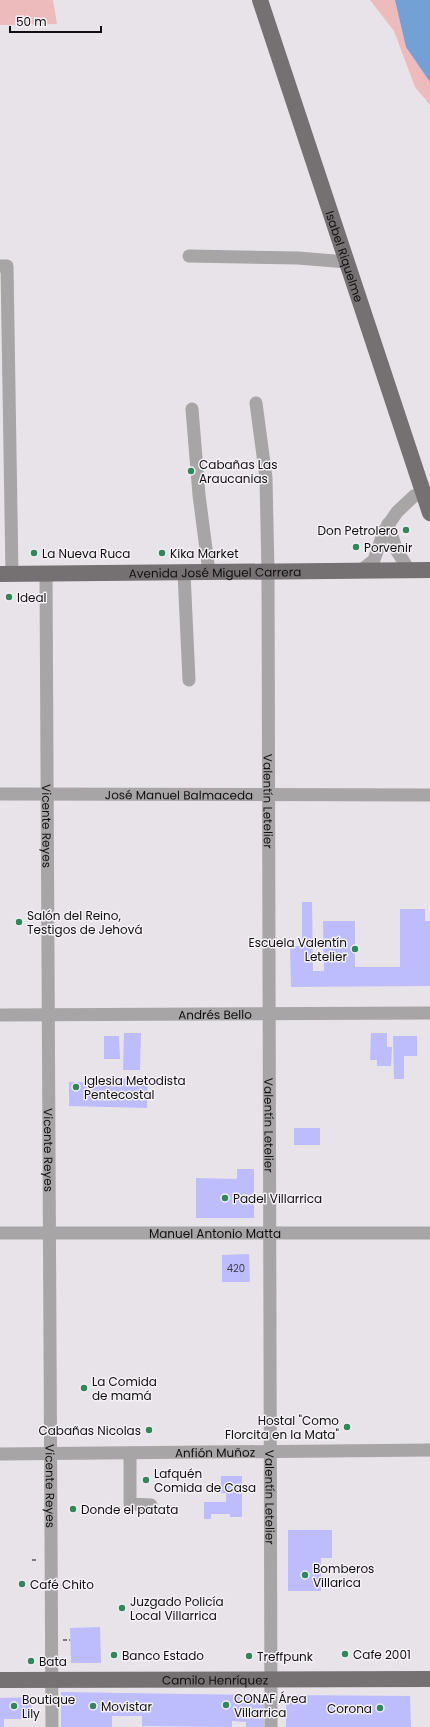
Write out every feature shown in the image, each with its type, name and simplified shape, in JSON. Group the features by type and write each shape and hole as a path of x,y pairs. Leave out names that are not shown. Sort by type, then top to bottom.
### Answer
{"main road":[{"name":"Isabel Riquelme","path":"260,0 430,513"},
{"name":"Avenida José Miguel Carrera","path":"6,574 430,570"},
{"name":"Camilo Henríquez","path":"0,1680 430,1679"}],"street":[{"path":"190,256 298,258 347,262"},
{"path":"4,266 6,574"},
{"name":"Valentín Letelier","path":"256,403 266,478 268,572 272,1727"},
{"path":"192,409 199,495 209,572"},
{"path":"360,571 374,560 380,538 388,524 405,503 414,496 423,493"},
{"path":"388,524 397,551 409,570"},
{"path":"184,572 189,680"},
{"name":"Vicente Reyes","path":"46,574 52,1727"},
{"name":"José Manuel Balmaceda","path":"0,794 430,795"},
{"name":"Andrés Bello","path":"0,1015 430,1013"},
{"name":"Manuel Antonio Matta","path":"0,1233 430,1233"},
{"name":"Anfión Muñoz","path":"0,1454 430,1450"},
{"path":"130,1453 130,1504 151,1505"}],"shaded area":[{"path":"0,0 53,0 57,24 0,25"},
{"path":"370,0 430,0 430,105 415,87 394,31"}],"water":[{"path":"395,0 430,0 430,82 406,47"}],"building":[{"path":"302,902 312,902 313,971 324,971 323,921 355,921 355,967 400,967 400,909 425,909 425,921 430,921 430,986 291,987 290,946 302,946"},
{"path":"124,1033 141,1033 140,1070 123,1070"},
{"path":"371,1033 387,1033 387,1047 392,1047 391,1066 377,1066 377,1060 370,1060"},
{"path":"104,1036 119,1036 120,1059 104,1059"},
{"path":"393,1036 417,1036 417,1056 404,1056 404,1079 394,1079"},
{"path":"108,1078 148,1079 147,1108 69,1106 69,1082 108,1083"},
{"path":"294,1128 320,1128 320,1145 294,1145"},
{"name":"Padel Villarrica","path":"237,1169 254,1169 254,1218 196,1218 196,1178 237,1179"},
{"path":"249,1254 250,1282 222,1282 222,1255"},
{"path":"221,1476 242,1476 242,1517 230,1517 230,1514 211,1514 211,1519 204,1519 204,1502 226,1502 226,1493 221,1493"},
{"name":"Bomberos Villarica","path":"288,1530 332,1530 332,1558 321,1558 321,1591 288,1591"},
{"path":"100,1627 101,1663 71,1663 70,1628"},
{"path":"61,1692 264,1695 264,1727 246,1727 246,1722 232,1721 232,1727 142,1726 142,1716 112,1716 112,1727 61,1727"},
{"path":"286,1695 410,1696 411,1727 286,1727"},
{"path":"31,1697 32,1719 4,1719 4,1727 0,1727 0,1698"}],"place":[{"name":"Cabañas Las Araucanias","path":"191,471"},
{"name":"Don Petrolero","path":"406,530"},
{"name":"Porvenir","path":"356,547"},
{"name":"La Nueva Ruca","path":"34,553"},
{"name":"Kika Market","path":"162,553"},
{"name":"Ideal","path":"9,597"},
{"name":"Salón del Reino, Testigos de Jehová","path":"19,922"},
{"name":"Escuela Valentín Letelier","path":"355,949"},
{"name":"Iglesia Metodista Pentecostal","path":"76,1087"},
{"name":"Padel Villarrica","path":"225,1198"},
{"name":"La Comida de mamá","path":"84,1388"},
{"name":"Hostal \"Como Florcita en la Mata\"","path":"347,1427"},
{"name":"Cabañas Nicolas","path":"149,1430"},
{"name":"Lafquén Comida de Casa","path":"146,1480"},
{"name":"Donde el patata","path":"73,1509"},
{"name":"Bomberos Villarica","path":"305,1575"},
{"name":"Café Chito","path":"22,1584"},
{"name":"Juzgado Policía Local Villarrica","path":"122,1608"},
{"name":"Cafe 2001","path":"345,1654"},
{"name":"Banco Estado","path":"114,1655"},
{"name":"Treffpunk","path":"249,1656"},
{"name":"Bata","path":"31,1661"},
{"name":"CONAF Área Villarrica","path":"226,1705"},
{"name":"Boutique Lily","path":"14,1706"},
{"name":"Movistar","path":"93,1706"},
{"name":"Corona","path":"380,1708"}]}
